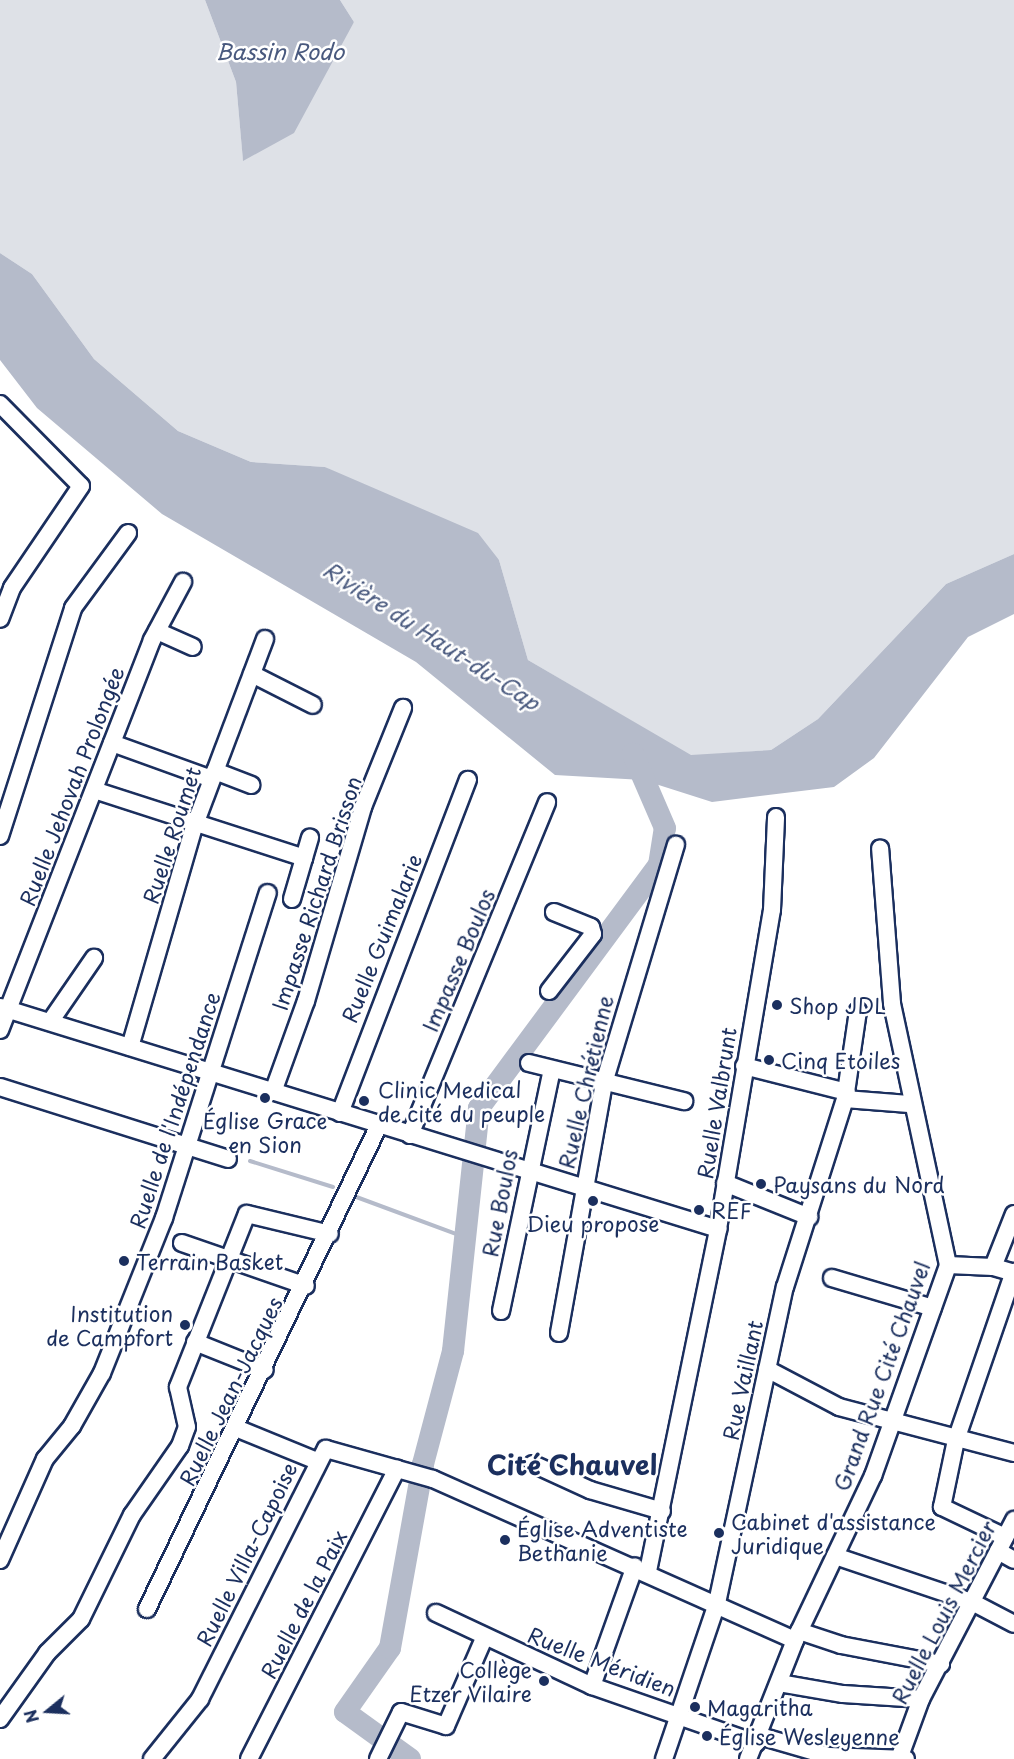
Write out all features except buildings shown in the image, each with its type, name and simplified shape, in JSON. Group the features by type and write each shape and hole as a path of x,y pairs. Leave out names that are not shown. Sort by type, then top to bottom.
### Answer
{"street":[{"path":"0,619 12,588 81,492 75,477 1,407"},
{"path":"0,837 73,608 128,533"},
{"name":"Ruelle Jehovah Prolongée","path":"0,1030 4,1008 157,631 183,582"},
{"path":"157,631 193,647"},
{"name":"Ruelle Roumet","path":"130,1047 194,827 264,639"},
{"path":"252,674 314,705"},
{"name":"Impasse Richard Brisson","path":"273,1092 306,1000 363,807 403,708"},
{"path":"112,743 251,785"},
{"name":"Ruelle Guimalarie","path":"340,1113 468,780"},
{"path":"94,790 194,827 304,858"},
{"name":"Impasse Boulos","path":"410,1135 547,802"},
{"name":"Ruelle Valbrunt","path":"592,1686 642,1569 662,1511 718,1229 772,910 776,817"},
{"path":"292,899 310,838"},
{"name":"Ruelle Chrétienne","path":"559,1333 604,1083 676,845"},
{"name":"Grand Rue Cité Chauvel","path":"748,1759 758,1740 797,1635 891,1425 948,1265 909,1104 892,1003 880,848"},
{"name":"Ruelle de l'Indépendance","path":"0,1560 45,1459 72,1426 102,1372 188,1150 209,1072 268,892"},
{"path":"549,991 593,934 591,927 554,912"},
{"path":"50,1022 94,958"},
{"path":"4,1008 487,1160 718,1229"},
{"name":"Rue Vaillant","path":"664,1759 717,1604 785,1287 846,1096 858,1011"},
{"path":"529,1063 684,1101"},
{"path":"744,1066 846,1096 909,1104"},
{"name":"Rue Boulos","path":"501,1311 528,1171 552,1070"},
{"path":"0,1087 188,1150 228,1159"},
{"name":"Ruelle Jean-Jacques","path":"147,1609 306,1286 379,1125"},
{"path":"725,1183 809,1217"},
{"path":"0,1719 47,1653 81,1619 132,1515 180,1446 187,1427 178,1387 247,1214 330,1234"},
{"path":"993,1267 1014,1214"},
{"path":"182,1243 306,1286"},
{"path":"948,1265 993,1267 1013,1272 956,1440 942,1507 1002,1544 1014,1560"},
{"path":"832,1278 933,1308"},
{"path":"195,1342 264,1370"},
{"path":"767,1369 818,1399 891,1425 1014,1453"},
{"path":"236,1428 317,1461"},
{"name":"Ruelle Villa-Capoise","path":"152,1759 200,1699 317,1461 331,1449 427,1477 642,1569 717,1604 797,1635 941,1664"},
{"path":"533,1464 590,1490 662,1511"},
{"name":"Ruelle de la Paix","path":"249,1759 397,1469"},
{"name":"Ruelle Louis Mercier","path":"901,1759 921,1699 1014,1520"},
{"path":"834,1556 972,1602 1014,1624"},
{"name":"Ruelle Méridien","path":"436,1613 484,1638 592,1686 758,1740 829,1756 901,1759"},
{"path":"379,1754 397,1714 406,1711 446,1726 484,1638"},
{"path":"779,1683 843,1694 921,1699"}],"shaded area":[{"path":"0,0 205,0 236,82 243,160 354,22 340,0 1014,0 1014,554 946,584 818,719 771,750 691,756 528,660 499,560 325,467 251,462 178,431 94,359 32,274 0,253"}],"water":[{"name":"Bassin Rodo","path":"205,0 340,0 354,22 294,133 243,161 236,82"},
{"name":"Rivière du Haut-du-Cap","path":"0,253 32,274 94,359 178,431 251,462 325,467 478,533 499,560 528,660 691,755 771,750 818,719 946,584 1014,554 1014,614 968,637 874,758 834,787 712,802 643,780 555,775 416,662 162,514 37,408 0,360"}],"waterway":[{"path":"410,1759 345,1712 390,1648 423,1464 453,1351 479,1108 659,865 665,828 633,754"},
{"path":"250,1161 333,1187"},
{"path":"351,1195 467,1238"}],"place":[{"name":"Shop JDL","path":"777,1005"},
{"name":"Cinq Etoiles","path":"769,1060"},
{"name":"Église Grace en Sion","path":"265,1098"},
{"name":"Clinic Medical de cité du peuple","path":"364,1101"},
{"name":"Paysans du Nord","path":"761,1184"},
{"name":"Dieu propose","path":"593,1201"},
{"name":"REF","path":"699,1210"},
{"name":"Terrain Basket","path":"124,1261"},
{"name":"Institution de Campfort","path":"185,1325"},
{"name":"Cabinet d'assistance Juridique","path":"719,1533"},
{"name":"Église Adventiste Bethanie","path":"505,1540"},
{"name":"Collège Etzer Vilaire","path":"544,1681"},
{"name":"Magaritha","path":"695,1707"},
{"name":"Église Wesleyenne","path":"707,1736"}],"district":[{"name":"Cité Chauvel","path":"572,1464"}]}
